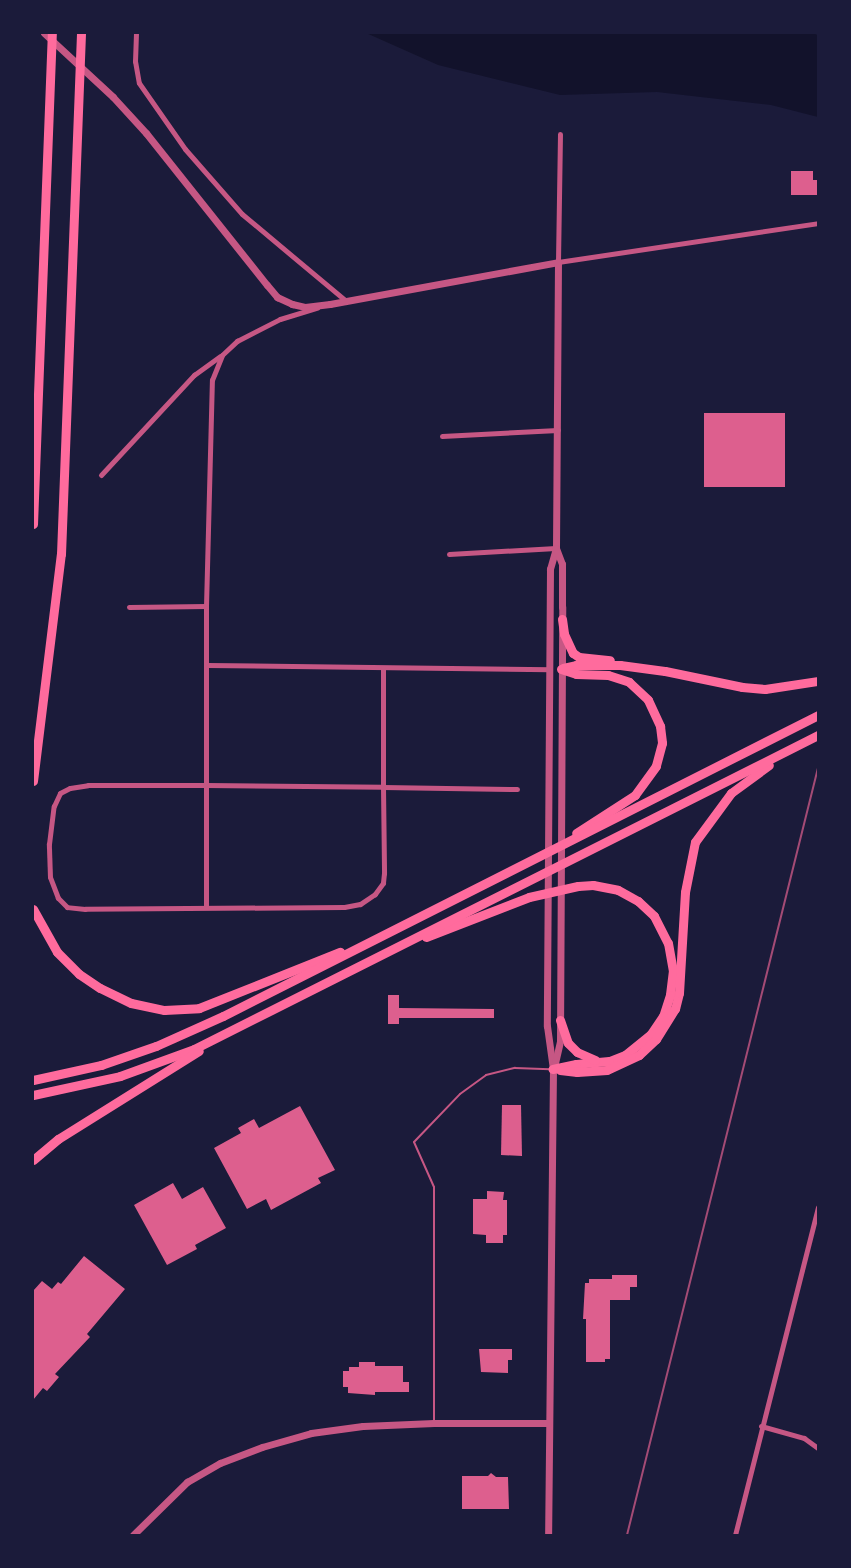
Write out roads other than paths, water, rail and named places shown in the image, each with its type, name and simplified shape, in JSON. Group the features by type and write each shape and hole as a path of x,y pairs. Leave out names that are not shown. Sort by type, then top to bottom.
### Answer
{"highway":[{"path":"33,524 52,33"},
{"path":"33,781 61,554 81,33"},
{"path":"562,619 568,645 579,657 619,662 639,668 742,687 784,688 818,681"},
{"path":"33,738 53,633"},
{"path":"561,669 576,665 639,668"},
{"path":"33,1080 100,1065 156,1046 223,1016 541,856 635,795 645,784 659,756 662,743 660,726 648,700 629,682 608,675 576,674 561,669"},
{"path":"578,834 818,715"},
{"path":"33,1095 98,1082 155,1065 234,1029 365,961 818,735"},
{"path":"553,1069 577,1072 607,1070 639,1055 656,1039 675,1009 679,993 685,892 695,842 731,793 798,745"},
{"path":"365,961 529,897 579,886 593,885 618,890 638,901 660,924 671,956 672,984 663,1017 651,1034 638,1046 609,1061 553,1069"},
{"path":"33,909 57,952 79,974 100,988 131,1003 164,1010 199,1008 387,933"},
{"path":"560,1020 568,1043 577,1052 591,1059 609,1061"},
{"path":"33,1160 58,1138 234,1029"}],"street":[{"path":"44,33 113,97 146,133 277,297 305,307 330,304"},
{"path":"136,33 135,61 139,83 185,149 242,214 345,300"},
{"path":"548,1535 553,1069 547,1026 550,569 556,548 560,134"},
{"path":"101,475 194,375 237,341 280,320 345,300 558,262 818,223"},
{"path":"206,907 206,606 212,380 222,355"},
{"path":"442,436 558,430"},
{"path":"448,554 556,548"},
{"path":"553,1069 560,1041 562,564 556,548"},
{"path":"129,607 206,606"},
{"path":"207,665 561,669"},
{"path":"383,668 383,787 383,883 375,894 360,904 344,908 85,909 67,907 57,898 50,877 49,844 54,806 60,793 88,785 206,785 383,787 517,789"},
{"path":"735,1535 818,1207"},
{"path":"133,1535 187,1482 220,1463 262,1447 311,1433 363,1426 434,1423 548,1423"},
{"path":"761,1426 804,1438 818,1448"}],"lane":[{"path":"434,1423 434,1187 414,1142 459,1094 486,1075 515,1068 553,1069"}],"railway":[{"path":"627,1535 818,768"}]}
